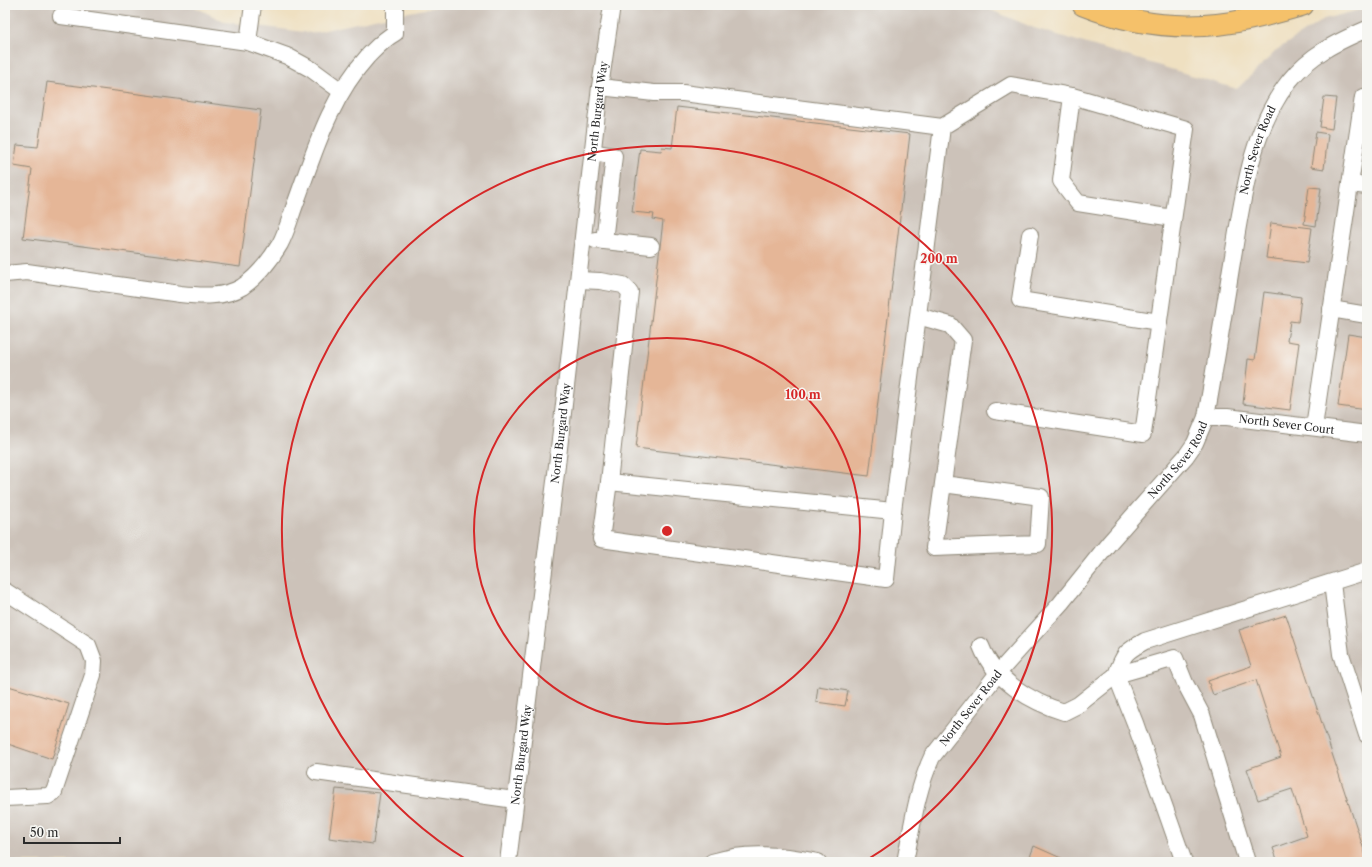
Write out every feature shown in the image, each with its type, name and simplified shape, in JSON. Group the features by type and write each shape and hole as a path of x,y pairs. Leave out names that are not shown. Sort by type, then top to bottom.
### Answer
{"main road":[{"path":"1083,5 1131,21 1181,26 1234,22 1303,5"}],"street":[{"path":"248,42 253,5"},
{"path":"5,274 27,272 180,294 204,296 226,293 241,287 255,276 280,243 326,120 341,91 360,65 383,40 395,33 395,5"},
{"name":"North Burgard Way","path":"508,862 558,457 600,87 612,5"},
{"path":"61,16 248,42 287,56 311,69 341,91"},
{"name":"North Sever Road","path":"905,862 921,787 932,756 998,673 1061,603 1110,542 1186,456 1195,442 1206,417 1243,198 1262,128 1275,101 1298,72 1327,48 1367,28"},
{"path":"600,87 654,93 683,93 942,128 1011,85 1072,96 1186,129 1143,434 995,411"},
{"path":"1072,96 1061,181 1078,203 1174,218"},
{"path":"1314,427 1363,97"},
{"path":"579,280 600,281 623,285 630,292 601,539 886,579 893,511 942,128"},
{"path":"593,152 614,156 604,241"},
{"path":"1350,184 1367,186"},
{"path":"1030,235 1020,300 1158,322"},
{"path":"583,238 652,246"},
{"path":"1331,309 1367,315"},
{"path":"918,316 950,325 963,340 934,548 1038,544 1041,497 943,484"},
{"name":"North Sever Court","path":"1206,417 1227,417 1367,434"},
{"path":"608,482 893,511"},
{"path":"1184,862 1135,723 1116,675 1121,660 1128,651 1145,641 1367,571"},
{"path":"1332,582 1341,654 1367,735"},
{"path":"5,591 88,645 94,661 93,675 54,792 48,796 5,798"},
{"path":"982,646 984,654 998,673 1007,682 1031,698 1050,708 1064,712 1078,705 1116,675 1175,658 1185,683 1202,715 1247,862"},
{"path":"316,772 515,800"},
{"path":"712,862 746,855 769,855 792,857 818,862"}],"shaded area":[{"path":"11,5 191,5 225,22 312,33 445,5 979,5 1034,28 1237,89 1278,49 1324,19 1367,8 1367,862 5,862 5,14"}],"building":[{"path":"47,82 261,110 240,267 23,238 32,169 14,166 17,145 38,147"},
{"path":"1324,97 1336,98 1332,129 1320,127"},
{"path":"677,107 910,134 869,476 636,448 663,221 653,219 654,214 632,212 640,149 661,151 662,147 672,148"},
{"path":"1316,132 1328,134 1324,169 1311,167"},
{"path":"1309,187 1321,188 1316,226 1304,224"},
{"path":"1271,223 1312,228 1307,263 1266,258"},
{"path":"1264,292 1301,297 1298,322 1290,321 1287,341 1299,343 1290,410 1243,404 1248,359 1255,360"},
{"path":"1348,334 1367,337 1367,410 1338,406"},
{"path":"1286,615 1367,862 1278,862 1273,848 1307,836 1292,789 1258,800 1247,769 1281,757 1256,680 1213,695 1208,681 1251,666 1239,630"},
{"path":"5,685 69,704 52,759 5,743"},
{"path":"818,686 848,691 845,706 816,702"},
{"path":"336,789 380,793 373,844 329,838"},
{"path":"1034,846 1070,862 1028,862"}]}
